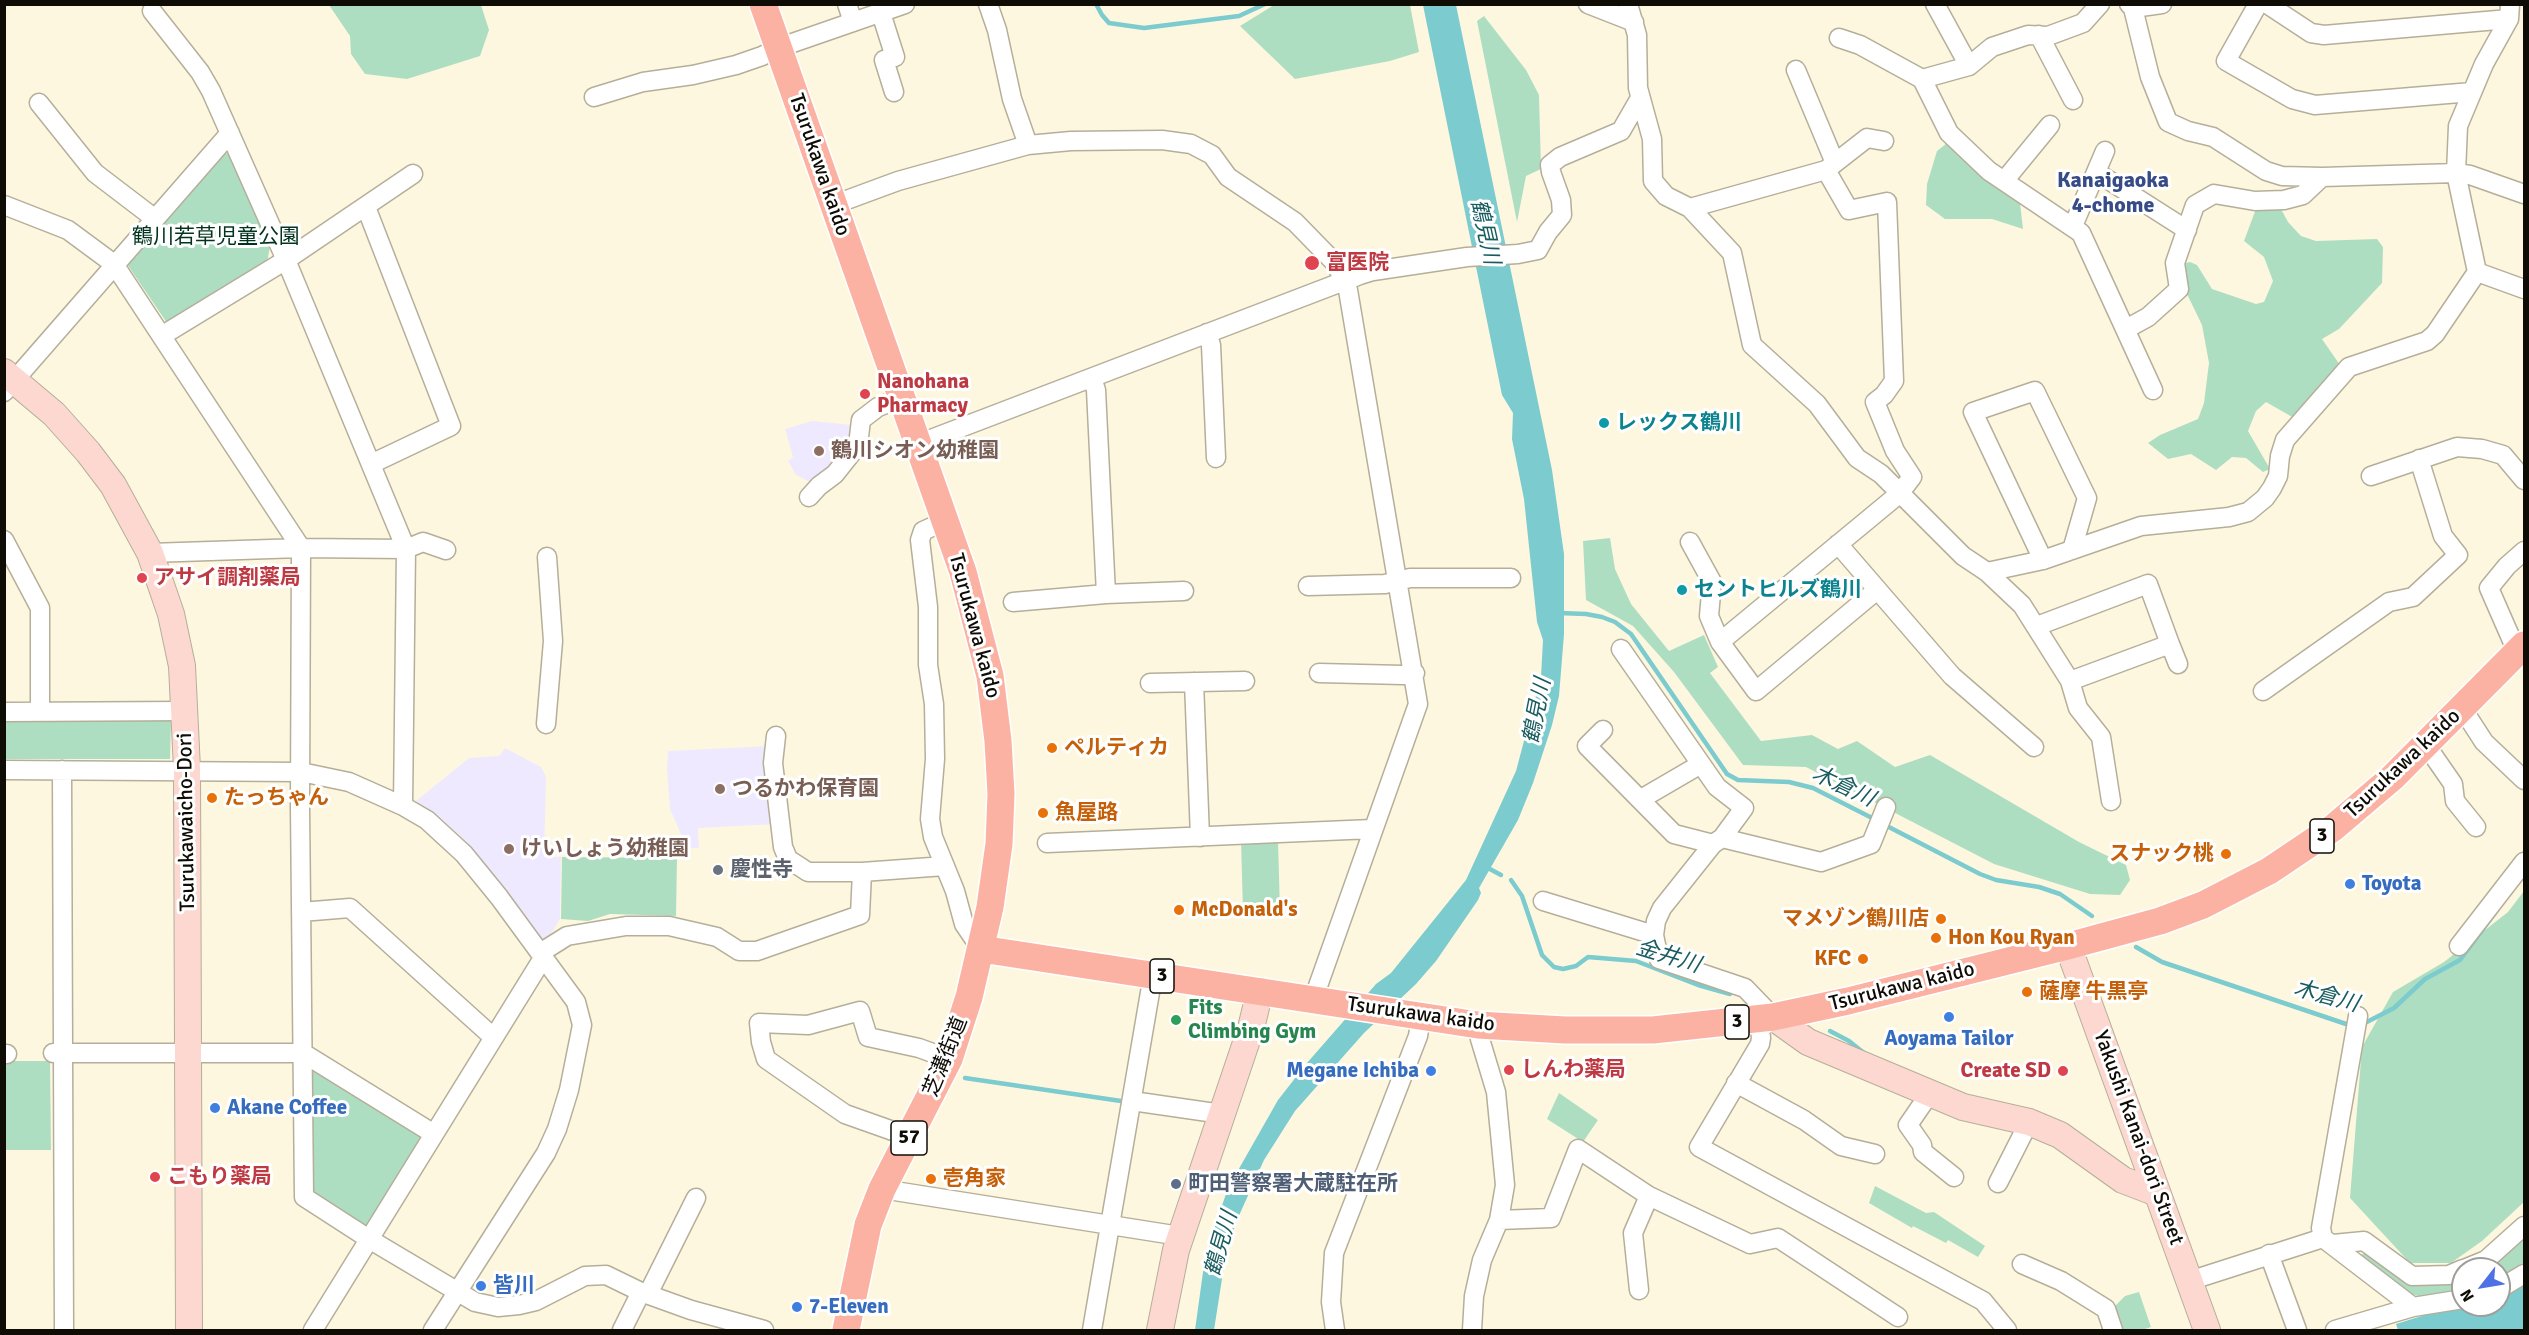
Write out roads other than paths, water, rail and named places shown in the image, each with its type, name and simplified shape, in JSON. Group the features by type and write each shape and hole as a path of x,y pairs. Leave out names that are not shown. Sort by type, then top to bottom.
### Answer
{"main road":[{"name":"Tsurukawa kaido","path":"763,4 945,521 983,644 995,707 1001,794 999,844 981,949 1478,1024 1554,1029 1653,1030 1766,1018 1848,1001 2068,946 2160,921 2203,905 2269,871 2334,828 2393,777 2521,648"},
{"name":"芝溝街道","path":"846,1330 868,1225 882,1189 949,1059 960,1030 981,949"}],"street":[{"path":"594,97 642,82 693,75 736,65 762,56 850,13 881,13 905,4"},
{"path":"988,4 997,30 1012,99 1028,145"},
{"path":"1588,4 1634,22"},
{"path":"1628,4 1634,22 1640,98 1652,139 1653,181 1666,196 1690,208 1732,253 1752,345 1817,404 1857,458 1881,474 1963,556 1987,572 2022,604 2070,681 2078,708 2101,737 2111,801"},
{"path":"1935,4 1969,66"},
{"path":"1922,79 1969,66 1992,47 2028,35 2048,36 2083,23 2100,4"},
{"path":"2162,4 2131,6 2150,77 2168,122 2188,131 2213,137 2266,171 2282,176 2456,173 2524,194"},
{"path":"2258,4 2226,61 2292,99 2315,105 2472,92"},
{"path":"2267,4 2312,33 2324,35 2509,12"},
{"path":"152,11 200,72 230,133 286,260 406,549 403,806"},
{"path":"1987,572 2043,560 2141,526 2229,517 2248,512 2265,498 2272,488 2285,440 2349,367 2361,361 2427,341 2435,334 2477,272 2456,173 2458,126 2509,12"},
{"path":"881,13 895,57 884,60 894,92"},
{"path":"2039,35 2073,100"},
{"path":"1839,38 1860,45 1922,79 1949,133 1989,171 2081,233 2153,390"},
{"path":"1720,642 1899,494 1912,477 1895,451 1875,402 1884,395 1894,381 1887,202 1849,210 1830,166 1796,70"},
{"path":"918,444 1344,280 1373,271 1467,257 1538,250 1548,232 1562,216 1561,200 1551,172 1551,165 1560,157 1621,130 1640,98"},
{"path":"39,103 95,173 154,218"},
{"path":"2004,181 2050,125"},
{"path":"8,381 230,133"},
{"path":"1690,208 1830,166 1867,138 1884,141"},
{"path":"833,205 898,181 1028,145 1071,141 1162,140 1191,144 1212,155 1228,177 1295,222 1336,264 1348,290 1415,673 1418,704 1313,1000"},
{"path":"2073,226 2105,151"},
{"path":"2096,172 2187,230"},
{"path":"163,335 286,260 413,174"},
{"path":"2126,329 2148,317 2179,289 2175,263 2195,205 2214,195 2255,201 2284,200 2303,195 2322,177"},
{"path":"4,206 68,230 114,264 163,335 301,548 304,1197 475,1302 498,1307 519,1305 536,1301 585,1275 606,1275 644,1293 690,1310 765,1330"},
{"path":"366,207 451,426 371,464"},
{"path":"2477,272 2524,289"},
{"path":"1207,333 1211,345 1216,458"},
{"path":"1092,378 1096,390 1106,594"},
{"name":"Tsurukawaicho-Dori","path":"8,381 54,414 88,452 113,485 150,554 173,624 182,666 186,711 187,770 189,1330"},
{"path":"2043,560 1973,412 2036,391 2087,498 2072,550"},
{"path":"809,497 819,486 836,474 858,445 861,420 878,407 901,398"},
{"path":"2371,476 2457,447 2482,449 2503,455 2524,480"},
{"path":"2263,691 2389,602 2413,597 2458,555 2443,536 2419,459"},
{"path":"945,521 923,531 920,540 928,606 927,665 934,704 935,759 930,819 933,837 964,924 981,949"},
{"path":"4,540 40,608 40,712"},
{"path":"150,554 301,548 406,549 423,542 446,550"},
{"path":"1690,542 1712,582 1709,615 1720,642 1756,691 1877,590"},
{"path":"1838,544 1952,676 2034,747"},
{"path":"2521,648 2489,588 2507,566 2524,551"},
{"path":"546,724 553,641 547,557"},
{"path":"1308,586 1385,584 1410,578 1511,578"},
{"path":"2037,626 2148,584 2178,664"},
{"path":"1013,602 1106,594 1184,591"},
{"path":"2070,681 2170,644"},
{"path":"1621,649 1717,787 1744,808 1662,908 1656,921 1654,935 1659,959 1745,988 1766,1018 1808,1042 1963,1107 2029,1122 2060,1135 2095,1157 2123,1180 2157,1193"},
{"path":"1319,673 1403,675 1415,673"},
{"path":"1150,683 1245,681"},
{"path":"1194,682 1200,837"},
{"path":"2462,708 2484,742 2524,780"},
{"path":"4,712 186,711"},
{"path":"1603,730 1587,746 1674,834 1821,862 1871,844 1885,811"},
{"path":"776,736 773,763 783,847 788,859 808,872 862,872 945,866"},
{"path":"2426,745 2453,784 2456,801 2453,811 2476,826"},
{"path":"1641,800 1701,764"},
{"path":"4,770 301,772 349,782 403,806 427,820 464,854 576,1002 582,1025 569,1090 557,1129 546,1153 433,1330"},
{"path":"62,770 57,1053 64,1330"},
{"path":"1047,843 1372,829"},
{"path":"2459,946 2524,862"},
{"path":"313,1330 541,955 567,936 626,926 669,926 717,937 740,951 756,951 860,915 862,872"},
{"path":"1543,902 1654,935"},
{"path":"301,912 350,908 493,1037"},
{"name":"Yakushi Kanai-dori Street","path":"2068,946 2207,1330"},
{"path":"1092,1330 1153,975"},
{"path":"1160,1330 1165,1297 1180,1236 1251,1028 1260,991"},
{"path":"910,1137 845,1114 766,1059 759,1023 808,1025 860,1011 868,1037 919,1048 949,1059"},
{"path":"1335,1330 1331,1302 1334,1253 1418,1036 1410,1015"},
{"path":"2358,1016 2321,1228 2328,1241 2413,1307"},
{"path":"1766,1018 1760,1044 1699,1147 1983,1301 2007,1330"},
{"path":"1472,1330 1474,1296 1482,1260 1499,1220 1505,1185 1496,1092 1480,1039 1478,1024"},
{"path":"57,1053 303,1053 434,1134"},
{"path":"1736,1083 1804,1120 1841,1146 1875,1154"},
{"path":"1930,1093 1926,1102 1920,1105 1908,1125 1916,1134 1919,1159 1954,1177"},
{"path":"1132,1101 1222,1114"},
{"path":"1998,1183 2029,1122"},
{"path":"1499,1220 1551,1218 1578,1149 1649,1196 1750,1244 1778,1238 1898,1317"},
{"path":"882,1189 1180,1236"},
{"path":"1639,1290 1633,1233 1649,1196"},
{"path":"622,1330 696,1198"},
{"path":"2489,1257 2524,1226"},
{"path":"2189,1281 2269,1254 2328,1241 2364,1241 2412,1276 2451,1274"},
{"path":"2269,1254 2297,1330"},
{"path":"2022,1263 2061,1281 2106,1309 2113,1330"},
{"path":"2511,1282 2524,1274"},
{"path":"2335,1330 2356,1327 2413,1307 2451,1301"}],"water":[{"name":"鶴見川","path":"1423,5 1456,5 1552,470 1564,554 1564,634 1559,696 1533,783 1518,820 1479,888 1481,893 1478,900 1436,961 1416,984 1364,1033 1295,1111 1264,1160 1237,1220 1226,1253 1214,1330 1195,1330 1204,1265 1228,1188 1278,1100 1376,984 1391,973 1466,880 1516,771 1541,677 1543,640 1537,622 1524,499 1512,439 1513,413 1502,395"},
{"path":"2524,1285 2524,1330 2398,1330 2396,1324 2451,1308 2451,1317 2511,1317 2511,1293"}],"waterway":[{"path":"1096,4 1109,23 1144,28 1239,16 1265,4"},
{"name":"木倉川","path":"1559,613 1602,617 1615,622 1631,634 1727,774 1738,780 1789,782 1813,788 1876,820"},
{"name":"木倉川","path":"1883,824 1980,874 1996,880 2039,887 2060,894 2092,916"},
{"name":"金井川","path":"1488,868 1501,875"},
{"name":"金井川","path":"1511,880 1522,896 1542,955 1554,967 1563,969 1576,966 1588,957 1636,961 1698,985 1730,994"},
{"name":"木倉川","path":"2361,1025 2394,1008 2425,979 2460,960 2498,909"},
{"name":"木倉川","path":"2136,947 2162,962 2352,1026"},
{"name":"金井川","path":"1830,1031 1849,1041 1864,1053"},
{"path":"965,1078 1121,1101"}],"place":[{"name":"富医院","path":"1312,263"},
{"name":"Nanohana Pharmacy","path":"865,394"},
{"name":"レックス鶴川","path":"1604,423"},
{"name":"鶴川シオン幼稚園","path":"819,451"},
{"name":"アサイ調剤薬局","path":"142,578"},
{"name":"セントヒルズ鶴川","path":"1682,590"},
{"name":"ペルティカ","path":"1052,748"},
{"name":"つるかわ保育園","path":"720,789"},
{"name":"たっちゃん","path":"212,798"},
{"name":"魚屋路","path":"1043,813"},
{"name":"けいしょう幼稚園","path":"509,849"},
{"name":"スナック桃","path":"2226,854"},
{"name":"慶性寺","path":"718,870"},
{"name":"Toyota","path":"2350,884"},
{"name":"McDonald's","path":"1179,910"},
{"name":"マメゾン鶴川店","path":"1941,919"},
{"name":"Hon Kou Ryan","path":"1936,938"},
{"name":"KFC","path":"1863,959"},
{"name":"薩摩 牛黒亭","path":"2027,992"},
{"name":"Aoyama Tailor","path":"1949,1017"},
{"name":"Fits Climbing Gym","path":"1176,1020"},
{"name":"しんわ薬局","path":"1509,1070"},
{"name":"Megane Ichiba","path":"1431,1071"},
{"name":"Create SD","path":"2063,1071"},
{"name":"Akane Coffee","path":"215,1108"},
{"name":"こもり薬局","path":"155,1177"},
{"name":"壱角家","path":"931,1179"},
{"name":"町田警察署大蔵駐在所","path":"1176,1184"},
{"name":"皆川","path":"481,1286"},
{"name":"7-Eleven","path":"797,1307"}],"district":[{"name":"Kanaigaoka 4-chome","path":"2113,194"}],"park label":[{"name":"鶴川若草児童公園","path":"216,237"}]}
